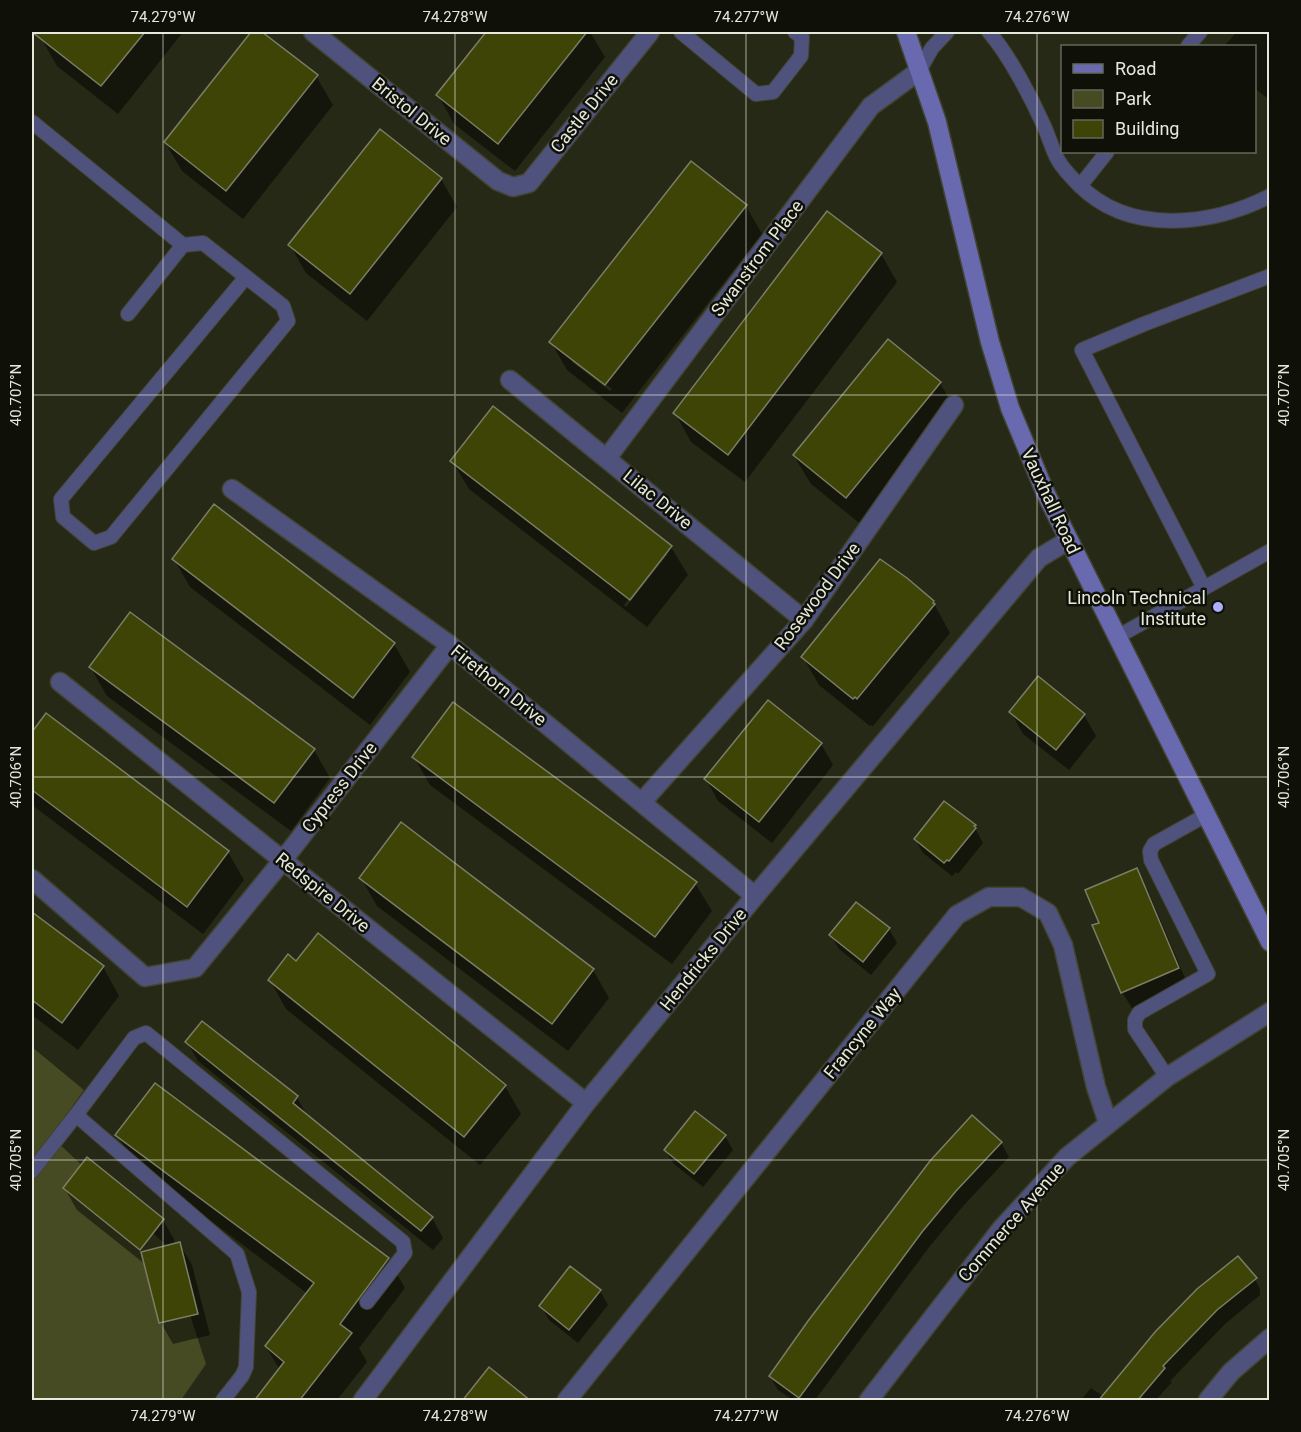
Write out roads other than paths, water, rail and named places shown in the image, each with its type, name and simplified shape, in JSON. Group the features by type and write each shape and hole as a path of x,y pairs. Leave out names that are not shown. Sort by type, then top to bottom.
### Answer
{"street":[{"name":"Bristol Drive","path":"313,32 498,181 513,187"},
{"name":"Castle Drive","path":"513,187 529,183 650,32"},
{"name":"Vauxhall Road","path":"906,32 937,122 990,342 1010,408 1046,494 1269,942"},
{"name":"Swanstrom Place","path":"607,458 871,106 919,71"},
{"name":"Lilac Drive","path":"510,380 804,620"},
{"name":"Rosewood Drive","path":"642,802 804,620 954,405"},
{"name":"Firethorn Drive","path":"232,489 450,645 755,896"},
{"name":"Hendricks Drive","path":"363,1401 586,1103 755,896 1038,558 1069,540"},
{"name":"Cypress Drive","path":"32,879 145,977 195,968 283,860 450,645"},
{"name":"Redspire Drive","path":"60,682 586,1103"},
{"name":"Francyne Way","path":"567,1401 957,915 989,897 1021,897 1048,913 1063,945 1096,1087 1108,1123"},
{"name":"Commerce Avenue","path":"869,1401 1002,1228 1067,1157 1167,1077 1269,1012"},
{"path":"1208,1401 1231,1372 1269,1338"}],"lane":[{"path":"688,34 756,94 773,92 801,56 802,37 795,32"},
{"path":"919,71 932,48 946,32"},
{"path":"988,32 1013,68 1038,114 1058,160 1089,195 1117,210 1140,218 1173,222 1211,217 1247,208 1269,196"},
{"path":"1189,45 1200,32"},
{"path":"32,122 183,245 203,243 283,306 288,321 111,537 94,543 63,517 61,499 246,277"},
{"path":"1080,186 1106,153"},
{"path":"128,314 183,245"},
{"path":"1204,588 1082,350 1269,276"},
{"path":"1117,637 1269,551"},
{"path":"1167,1077 1135,1029 1135,1020 1139,1013 1208,974 1151,860 1150,851 1154,843 1206,815"},
{"path":"33,1165 76,1115 134,1038 146,1033 403,1242 405,1253 367,1302"},
{"path":"76,1115 237,1254 249,1292 246,1367 223,1401"}],"place":[{"name":"Lincoln Technical Institute","path":"1218,607"}]}
